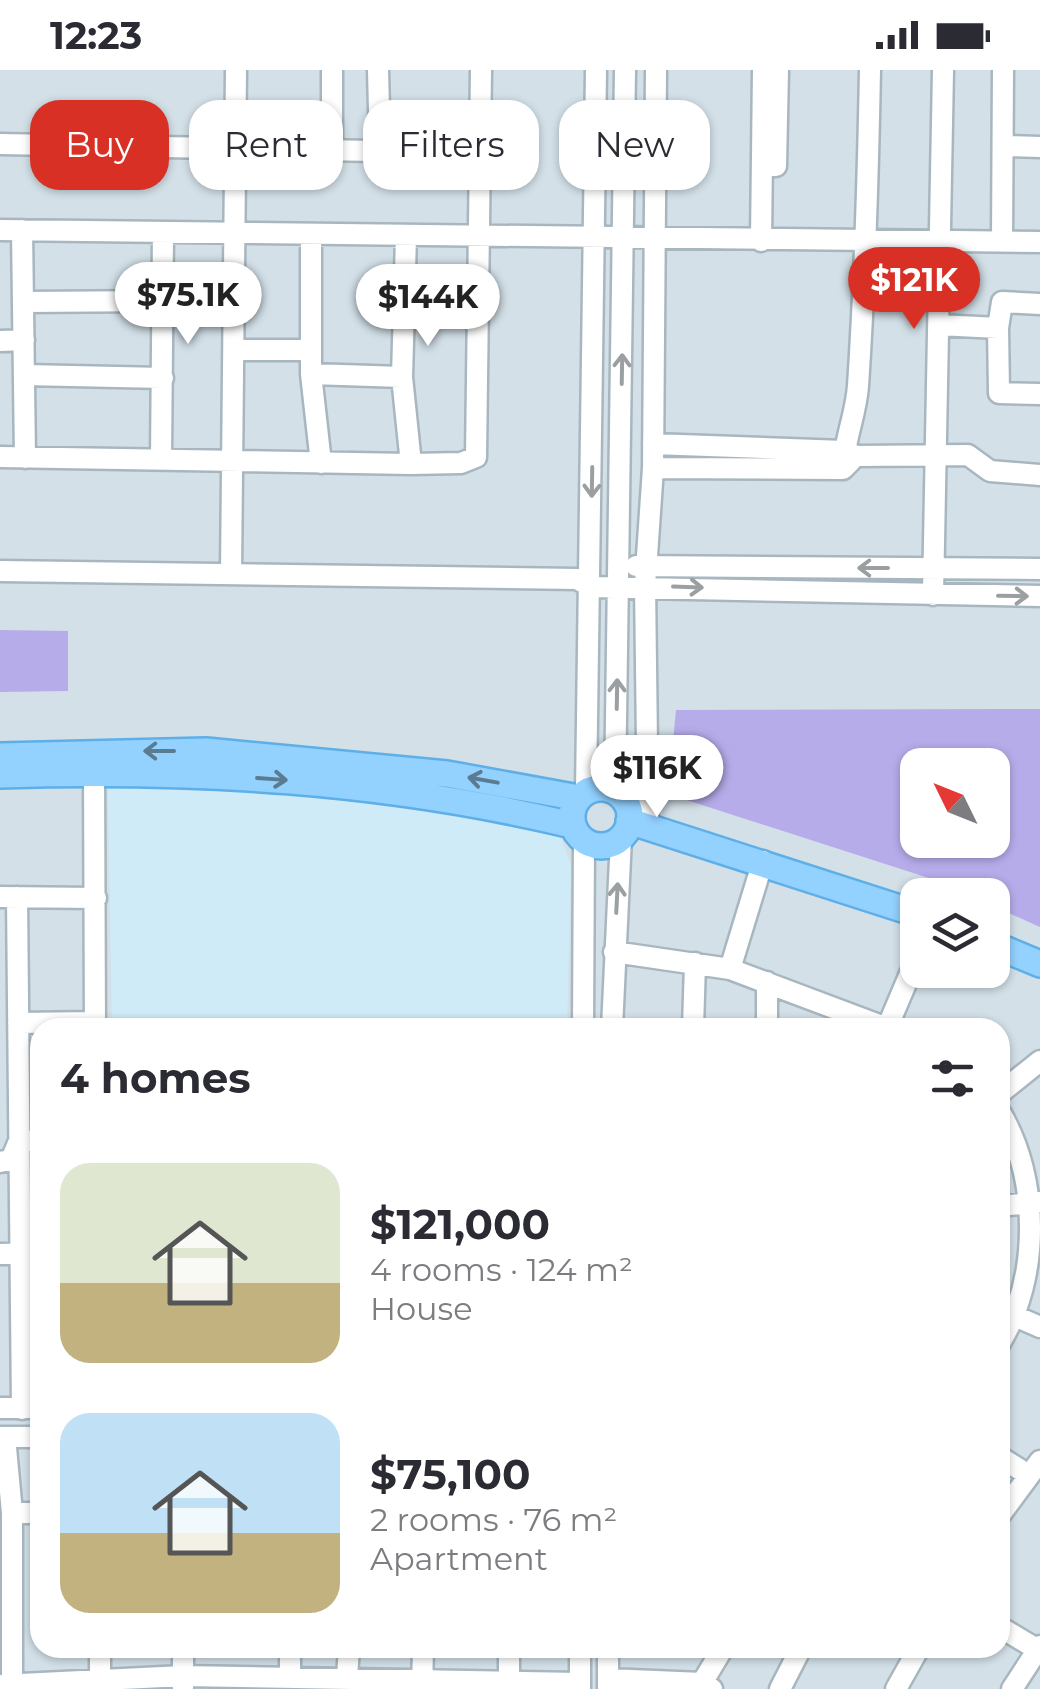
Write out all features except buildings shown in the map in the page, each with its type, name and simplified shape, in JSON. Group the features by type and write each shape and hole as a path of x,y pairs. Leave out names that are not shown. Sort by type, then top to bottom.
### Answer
{"main road":[{"path":"0,756 206,751 447,774 582,795 600,788 615,792 627,804 633,828"},
{"path":"0,776 94,772 207,775 443,797 578,833 603,846 633,828 763,860 900,908"},
{"path":"578,833 582,795"},
{"path":"1010,952 1037,965"}],"street":[{"path":"235,100 236,70"},
{"path":"332,70 332,100"},
{"path":"378,70 379,100"},
{"path":"481,70 481,100"},
{"path":"582,795 596,237 596,70"},
{"path":"615,792 625,70"},
{"path":"612,1018 614,952 633,828 654,468 656,70"},
{"path":"763,70 768,240"},
{"path":"768,240 778,70"},
{"path":"848,459 856,414 867,242 870,70"},
{"path":"933,595 943,70"},
{"path":"1002,242 1006,146 1003,70"},
{"path":"0,144 189,147"},
{"path":"1006,146 1040,147"},
{"path":"232,573 234,190"},
{"path":"0,457 470,462 479,450 482,190"},
{"path":"0,230 1040,242"},
{"path":"22,230 25,458"},
{"path":"161,460 163,233"},
{"path":"312,234 311,374 320,462"},
{"path":"406,236 402,377 411,464"},
{"path":"23,302 162,301"},
{"path":"1040,304 1002,302 998,328 999,394 1040,394"},
{"path":"939,325 998,328"},
{"path":"0,341 24,340"},
{"path":"236,350 311,350"},
{"path":"26,374 163,378"},
{"path":"311,374 402,377"},
{"path":"654,444 848,459"},
{"path":"654,468 934,453 968,455 990,471 1040,475"},
{"path":"0,571 586,578 933,568 1040,570"},
{"path":"646,575 933,595 1040,596"},
{"path":"94,772 95,1018"},
{"path":"578,833 583,1018"},
{"path":"730,970 763,860"},
{"path":"21,1408 20,1253 30,1141 9,1084 18,1023 9,979 8,897 96,898"},
{"path":"614,952 730,970 861,1018"},
{"path":"693,1018 695,963"},
{"path":"767,1018 768,982"},
{"path":"891,1018 904,988"},
{"path":"18,1023 30,1023"},
{"path":"1010,1086 1040,1061"},
{"path":"1010,1128 1038,1202 1032,1268 1017,1318 1010,1328"},
{"path":"0,1162 11,1160 30,1141"},
{"path":"1010,1205 1038,1202"},
{"path":"1017,1318 1040,1326"},
{"path":"0,1324 22,1324"},
{"path":"30,1437 3,1437 12,1513 8,1686 290,1678 580,1686 580,1658"},
{"path":"1010,1461 1034,1468 1010,1501"},
{"path":"12,1513 30,1512"},
{"path":"1010,1633 1039,1649 1012,1689"},
{"path":"290,1658 290,1678"},
{"path":"347,1678 348,1658"},
{"path":"422,1658 422,1684"},
{"path":"509,1658 509,1685"},
{"path":"608,1658 608,1684 707,1686 718,1658"},
{"path":"788,1686 798,1658"},
{"path":"896,1689 913,1658"}],"shaded area":[{"path":"0,70 1040,70 1040,1689 0,1689"},
{"path":"0,630 68,631 68,691 0,692"},
{"path":"1040,709 1040,927 1010,914 1010,878 929,878 668,794 676,710"},
{"path":"108,785 313,793 554,833 562,840 571,866 567,1018 112,1018"}]}
